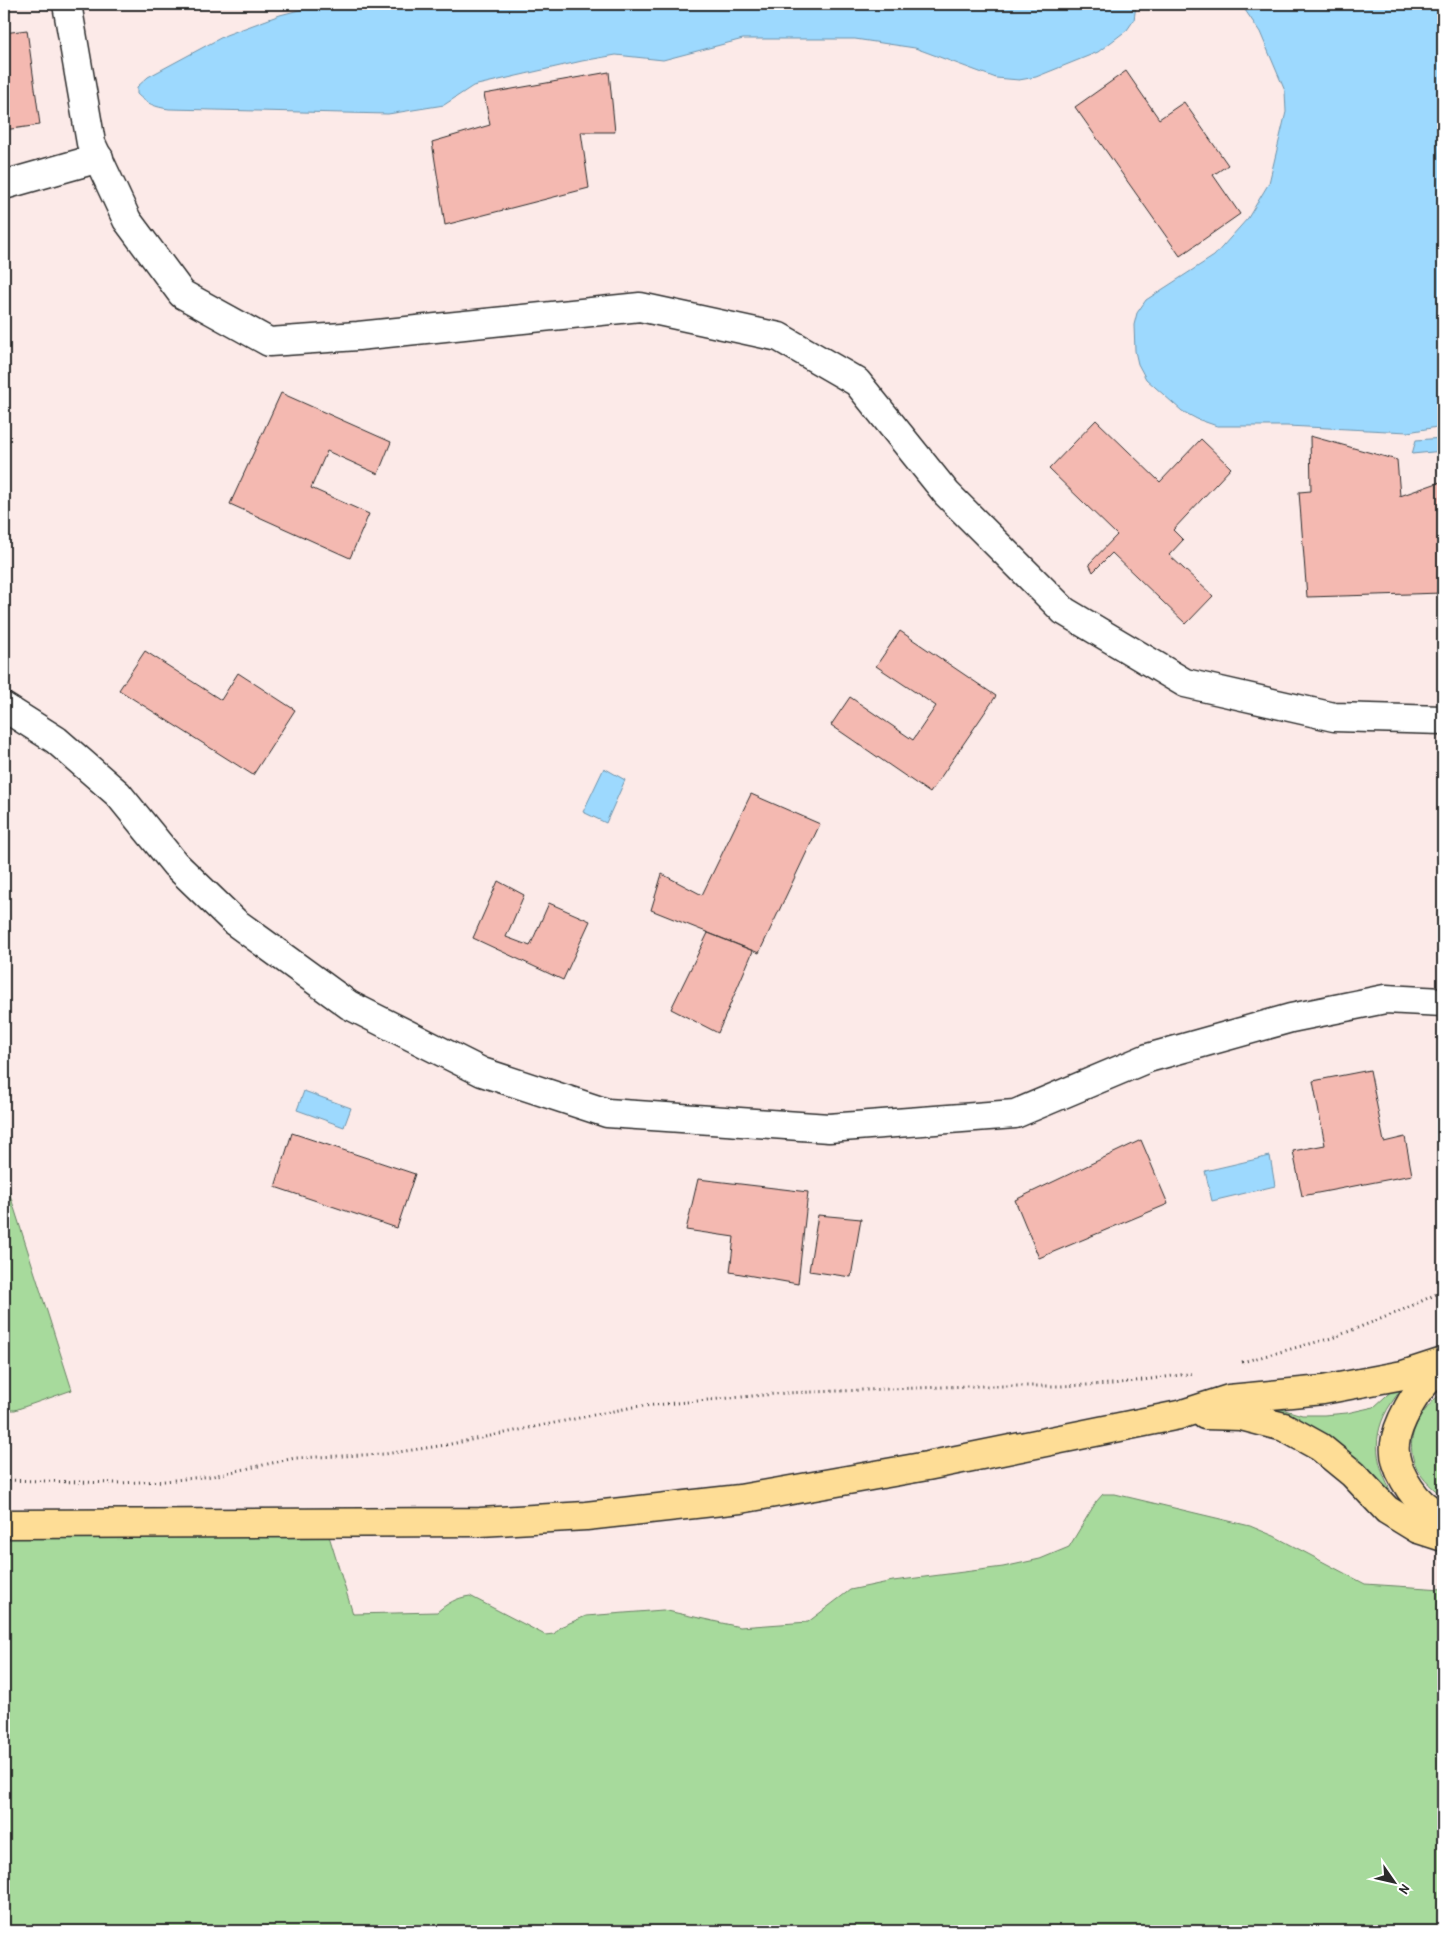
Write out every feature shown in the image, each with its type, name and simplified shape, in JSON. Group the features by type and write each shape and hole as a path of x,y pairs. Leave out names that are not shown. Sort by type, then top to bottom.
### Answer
{"main road":[{"path":"4,1524 480,1522 586,1516 740,1499 927,1466 1178,1414 1229,1399 1323,1390 1403,1375 1443,1362"},
{"path":"1443,1369 1436,1372 1415,1396 1401,1422 1394,1445 1399,1469 1410,1488 1429,1509 1443,1516"},
{"path":"1178,1414 1241,1416 1284,1427 1320,1447 1353,1474 1387,1510 1418,1529 1443,1536"}],"street":[{"path":"67,4 91,143 127,220 182,294 269,342 358,336 640,307 779,337 858,382 947,494 1064,611 1185,683 1334,717 1443,720"},
{"path":"4,185 99,158"},
{"path":"4,707 56,740 118,794 175,864 234,922 349,1006 482,1072 608,1113 829,1128 1015,1114 1148,1058 1291,1018 1384,999 1443,1002"}],"path":[{"path":"1237,1364 1302,1348 1332,1338 1443,1292"},
{"path":"4,1480 116,1483 213,1476 295,1458 385,1454 446,1445 633,1407 708,1400 786,1393 969,1386 1113,1384 1197,1372"}],"green space":[{"path":"4,1176 72,1390 15,1410 4,1410"},
{"path":"1397,1386 1401,1389 1384,1416 1380,1428 1378,1451 1379,1462 1387,1484 1398,1505 1347,1451 1322,1433 1273,1411 1275,1407 1302,1415 1347,1413 1374,1407"},
{"path":"1443,1392 1443,1496 1428,1484 1419,1471 1413,1458 1412,1444 1414,1431 1420,1417"},
{"path":"1103,1494 1115,1494 1250,1526 1274,1536 1365,1584 1443,1589 1443,1931 4,1931 4,1524 325,1523 353,1614 437,1612 452,1601 470,1596 545,1635 554,1634 560,1627 586,1616 663,1610 740,1627 808,1622 850,1590 893,1581 1003,1567 1040,1559 1069,1547 1096,1502"}],"water":[{"path":"322,4 1136,5 1134,20 1127,30 1098,52 1036,77 1019,80 996,78 915,48 855,39 743,39 663,60 616,55 582,61 473,86 444,105 388,114 169,109 152,104 137,94 137,87 148,77 226,35 280,15"},
{"path":"1241,4 1443,4 1443,426 1408,432 1287,426 1217,426 1182,411 1146,379 1138,364 1135,351 1134,325 1137,313 1146,300 1214,256 1248,218 1269,183 1286,112 1285,91 1260,32"},
{"path":"1443,438 1443,451 1412,454 1416,440"},
{"path":"604,768 625,780 606,823 583,812"},
{"path":"304,1091 351,1108 344,1127 297,1110"},
{"path":"1270,1156 1275,1186 1212,1201 1205,1171"}],"building":[{"path":"27,30 40,125 4,130 4,33"},
{"path":"1126,71 1159,119 1184,102 1228,165 1213,175 1240,214 1180,256 1075,107"},
{"path":"609,72 615,132 581,132 589,188 445,225 432,142 490,125 484,94"},
{"path":"281,393 391,442 378,474 327,451 311,488 369,514 350,558 230,504"},
{"path":"1096,420 1160,482 1201,439 1231,468 1173,530 1183,540 1169,555 1213,596 1186,624 1112,553 1093,572 1089,564 1117,535 1049,469"},
{"path":"1310,436 1397,460 1400,496 1443,481 1443,593 1307,597 1299,492 1311,491"},
{"path":"900,631 996,696 930,793 831,725 850,697 913,740 936,706 876,666"},
{"path":"145,651 221,700 238,673 295,710 253,775 119,690"},
{"path":"751,794 820,824 759,953 651,910 662,874 702,895"},
{"path":"498,881 524,895 506,937 530,946 549,903 590,921 563,980 473,938"},
{"path":"708,933 753,951 718,1033 671,1009"},
{"path":"1370,1070 1384,1142 1405,1137 1412,1175 1302,1196 1293,1151 1325,1145 1313,1081"},
{"path":"292,1133 415,1174 397,1228 275,1187"},
{"path":"1141,1140 1168,1204 1039,1258 1015,1200"},
{"path":"698,1179 808,1192 798,1284 730,1272 734,1237 686,1230"},
{"path":"818,1215 861,1219 851,1277 809,1271"}]}
